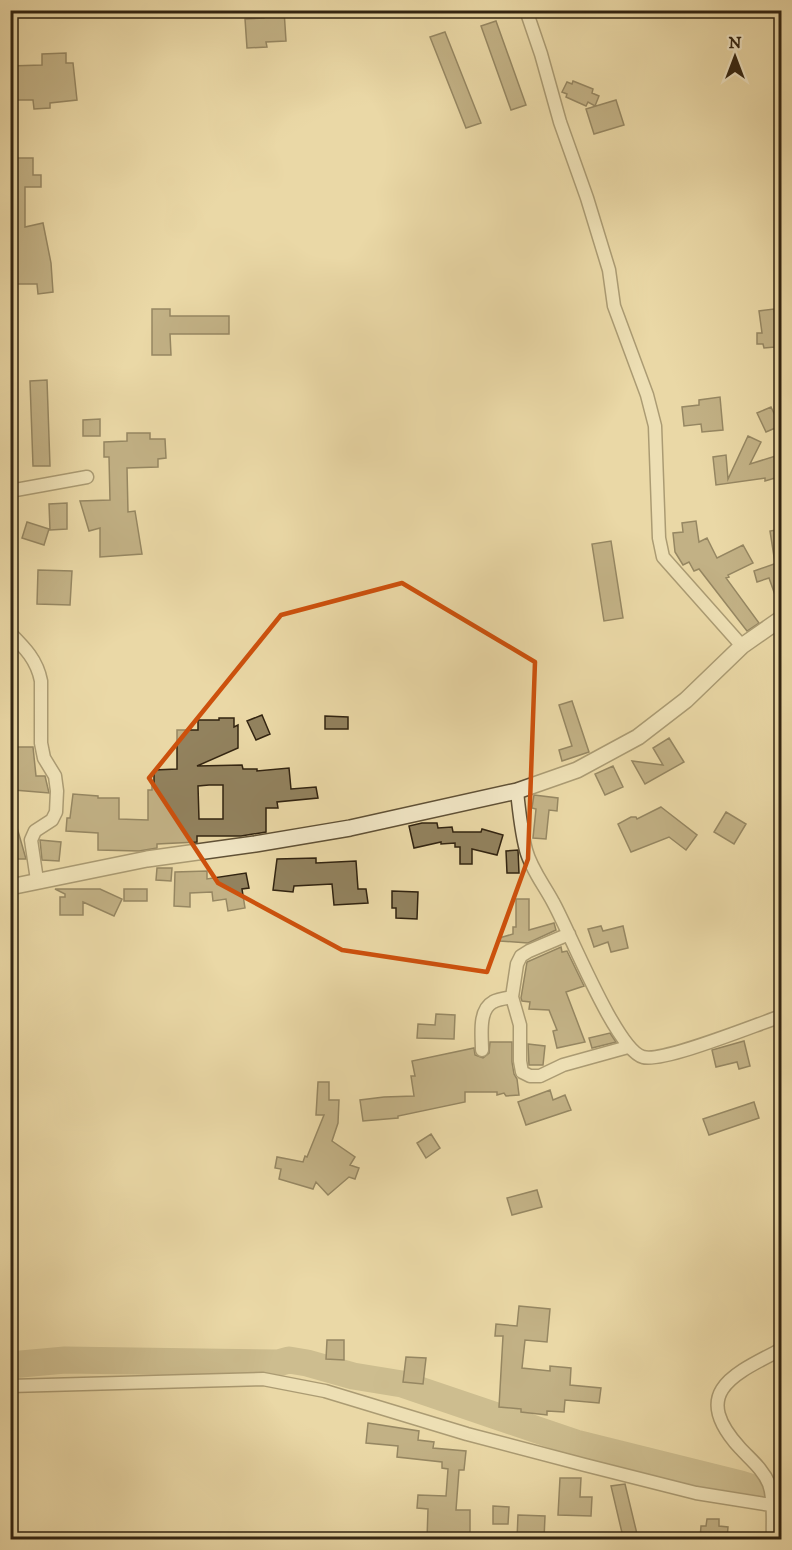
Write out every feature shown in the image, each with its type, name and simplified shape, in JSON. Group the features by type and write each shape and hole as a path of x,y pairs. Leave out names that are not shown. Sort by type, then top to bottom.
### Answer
{"street":[{"path":"525,10 606,261 614,306 656,426 660,549 663,557 742,646"},
{"path":"10,491 87,477"},
{"path":"10,887 147,859 350,828 517,791 577,770 638,736 686,700 742,646 782,618"},
{"path":"10,633 30,653 39,671 42,753 55,776 57,785 56,812 52,820 35,831 31,840 37,880"},
{"path":"517,791 526,852 569,934 578,957 628,1047 637,1055 646,1058 677,1053 782,1016"},
{"path":"569,934 521,956 514,975 512,997 520,1025 522,1072 530,1076 540,1076 563,1065 628,1047"},
{"path":"482,1050 483,1017 487,1007 492,1002 512,997"},
{"path":"772,1539 775,1505 769,1485 760,1468 724,1429 718,1412 717,1396 726,1382 782,1349"},
{"path":"10,1386 263,1380 325,1391 466,1434 585,1466 696,1492 775,1505"}],"highlighted area":[{"path":"402,583 535,662 528,859 487,972 342,950 218,883 149,778 281,615"}],"building":[{"path":"264,10 284,10 286,41 266,42 267,47 247,48 245,19 264,18"},
{"path":"496,21 526,105 511,110 481,26"},
{"path":"445,32 481,123 466,128 430,37"},
{"path":"66,53 66,63 73,63 77,100 50,103 50,108 34,109 33,100 13,100 10,66 42,65 42,54"},
{"path":"573,81 593,89 592,93 599,96 595,106 588,102 586,106 566,97 567,94 562,92 567,82 572,84"},
{"path":"616,100 624,125 594,134 586,109"},
{"path":"14,158 33,158 33,175 41,175 41,187 25,187 25,227 43,223 51,263 53,292 38,294 37,284 14,284 14,280 10,280 10,175 14,175"},
{"path":"152,309 170,309 170,316 229,316 229,334 170,334 171,355 152,355"},
{"path":"774,309 777,328 775,328 775,347 764,348 763,344 757,344 757,333 762,333 759,311"},
{"path":"47,380 50,466 33,466 30,381"},
{"path":"720,397 723,430 702,432 701,424 684,426 682,407 699,405 699,400"},
{"path":"771,407 780,426 766,432 757,413"},
{"path":"100,419 100,436 83,436 83,420"},
{"path":"127,433 150,433 150,439 165,439 166,458 158,459 158,467 127,468 128,512 135,511 142,554 100,557 100,528 89,531 80,501 110,500 109,457 104,457 104,442 127,441"},
{"path":"748,436 761,442 750,464 782,454 782,476 765,481 765,478 716,485 713,457 726,455 728,479"},
{"path":"67,503 67,529 50,530 49,504"},
{"path":"696,521 699,542 707,538 717,558 743,545 753,563 726,578 759,623 747,631 699,569 694,571 689,562 683,565 675,552 673,533 683,532 682,523"},
{"path":"27,522 49,529 44,545 22,538"},
{"path":"782,529 782,608 780,609 769,578 757,582 754,571 777,563 775,563 770,531"},
{"path":"611,541 623,618 604,621 592,544"},
{"path":"38,570 72,571 70,605 37,604"},
{"path":"572,701 589,752 562,761 559,750 572,746 559,705"},
{"path":"262,715 270,734 256,740 247,721"},
{"path":"325,716 348,717 348,729 325,729"},
{"path":"219,718 234,718 234,727 238,725 238,748 197,766 242,765 243,769 257,769 257,771 289,768 291,789 316,787 318,798 277,802 278,808 266,808 266,832 241,836 197,836 197,842 157,844 157,848 139,851 98,850 98,833 66,831 73,794 98,796 98,798 119,798 119,819 148,820 148,790 152,790 152,785 154,785 154,770 177,769 177,730 198,730 198,720 219,720","holes":["223,785 223,819 199,819 198,786"]},
{"path":"669,738 684,762 645,784 632,761 663,765 653,748"},
{"path":"16,747 33,747 36,776 45,776 49,793 14,790"},
{"path":"613,766 623,787 605,795 595,774"},
{"path":"534,795 558,798 557,811 549,810 546,839 533,838 536,809 532,808"},
{"path":"661,807 697,835 686,850 669,837 631,852 618,824 631,817 637,819"},
{"path":"726,812 746,824 734,844 714,832"},
{"path":"10,817 14,817 26,859 10,859"},
{"path":"437,823 438,828 452,827 453,832 481,832 482,829 503,835 497,855 472,849 472,864 460,864 460,847 455,847 455,843 441,844 441,842 414,848 409,826"},
{"path":"40,840 61,842 59,861 42,860"},
{"path":"518,850 519,873 507,873 506,851"},
{"path":"316,858 316,863 356,861 358,889 366,889 368,903 334,905 332,884 294,886 293,892 273,890 277,859"},
{"path":"157,868 172,868 171,881 156,880"},
{"path":"207,871 207,879 246,873 249,888 242,889 245,908 228,911 226,899 213,901 212,892 190,893 190,907 174,906 175,872"},
{"path":"55,889 100,889 122,899 114,916 83,902 83,915 60,915 60,897 65,897 65,894"},
{"path":"124,889 147,889 147,901 124,901"},
{"path":"392,891 418,892 417,919 396,918 396,908 392,908"},
{"path":"516,899 529,899 529,930 554,923 556,930 528,943 500,941 499,938 513,934 513,927 516,927"},
{"path":"601,926 603,931 623,926 628,948 611,952 608,942 594,947 588,929"},
{"path":"561,947 562,952 567,951 584,986 566,992 585,1042 557,1048 553,1031 557,1030 549,1010 529,1009 530,1002 522,1001 521,998 527,962"},
{"path":"436,1014 455,1015 454,1039 417,1038 418,1024 435,1025"},
{"path":"610,1033 616,1042 592,1048 589,1038"},
{"path":"744,1041 750,1066 739,1069 737,1062 716,1067 712,1050"},
{"path":"490,1042 512,1042 512,1062 519,1095 465,1092 465,1102 398,1116 398,1118 363,1121 360,1100 414,1096 411,1076 415,1076 412,1061 474,1048 475,1055 483,1058 489,1053"},
{"path":"528,1044 545,1046 543,1065 529,1065"},
{"path":"318,1082 329,1082 329,1100 339,1100 338,1123 332,1141 355,1157 350,1165 359,1168 355,1179 349,1177 328,1195 316,1182 313,1189 279,1179 281,1169 275,1168 277,1157 303,1162 305,1156 307,1157 324,1115 316,1115"},
{"path":"550,1090 553,1100 565,1095 571,1110 526,1125 518,1102"},
{"path":"754,1102 759,1118 709,1135 703,1119"},
{"path":"431,1134 440,1148 426,1158 417,1143"},
{"path":"537,1190 542,1207 512,1215 507,1198"},
{"path":"519,1306 550,1309 547,1342 525,1340 522,1368 550,1371 550,1366 571,1368 570,1385 601,1388 599,1403 565,1400 564,1412 547,1411 547,1415 499,1407 503,1336 495,1336 496,1324 517,1326"},
{"path":"327,1340 344,1340 344,1360 326,1359"},
{"path":"406,1357 426,1358 423,1384 403,1382"},
{"path":"368,1423 419,1431 418,1440 434,1442 433,1448 466,1451 464,1470 459,1470 456,1510 470,1510 470,1539 427,1539 428,1509 417,1508 418,1495 446,1496 448,1469 442,1468 442,1462 397,1457 398,1446 366,1443"},
{"path":"560,1478 581,1478 580,1497 592,1497 591,1516 558,1515"},
{"path":"625,1484 637,1534 623,1537 611,1486"},
{"path":"493,1506 509,1507 508,1524 493,1524"},
{"path":"518,1515 545,1516 544,1539 517,1539"},
{"path":"707,1519 719,1519 719,1526 728,1527 727,1539 700,1539 701,1526 706,1526"}],"waterway":[{"path":"10,1365 65,1360 278,1363 289,1360 307,1363 353,1376 402,1384 576,1443 741,1484 782,1497"}]}
